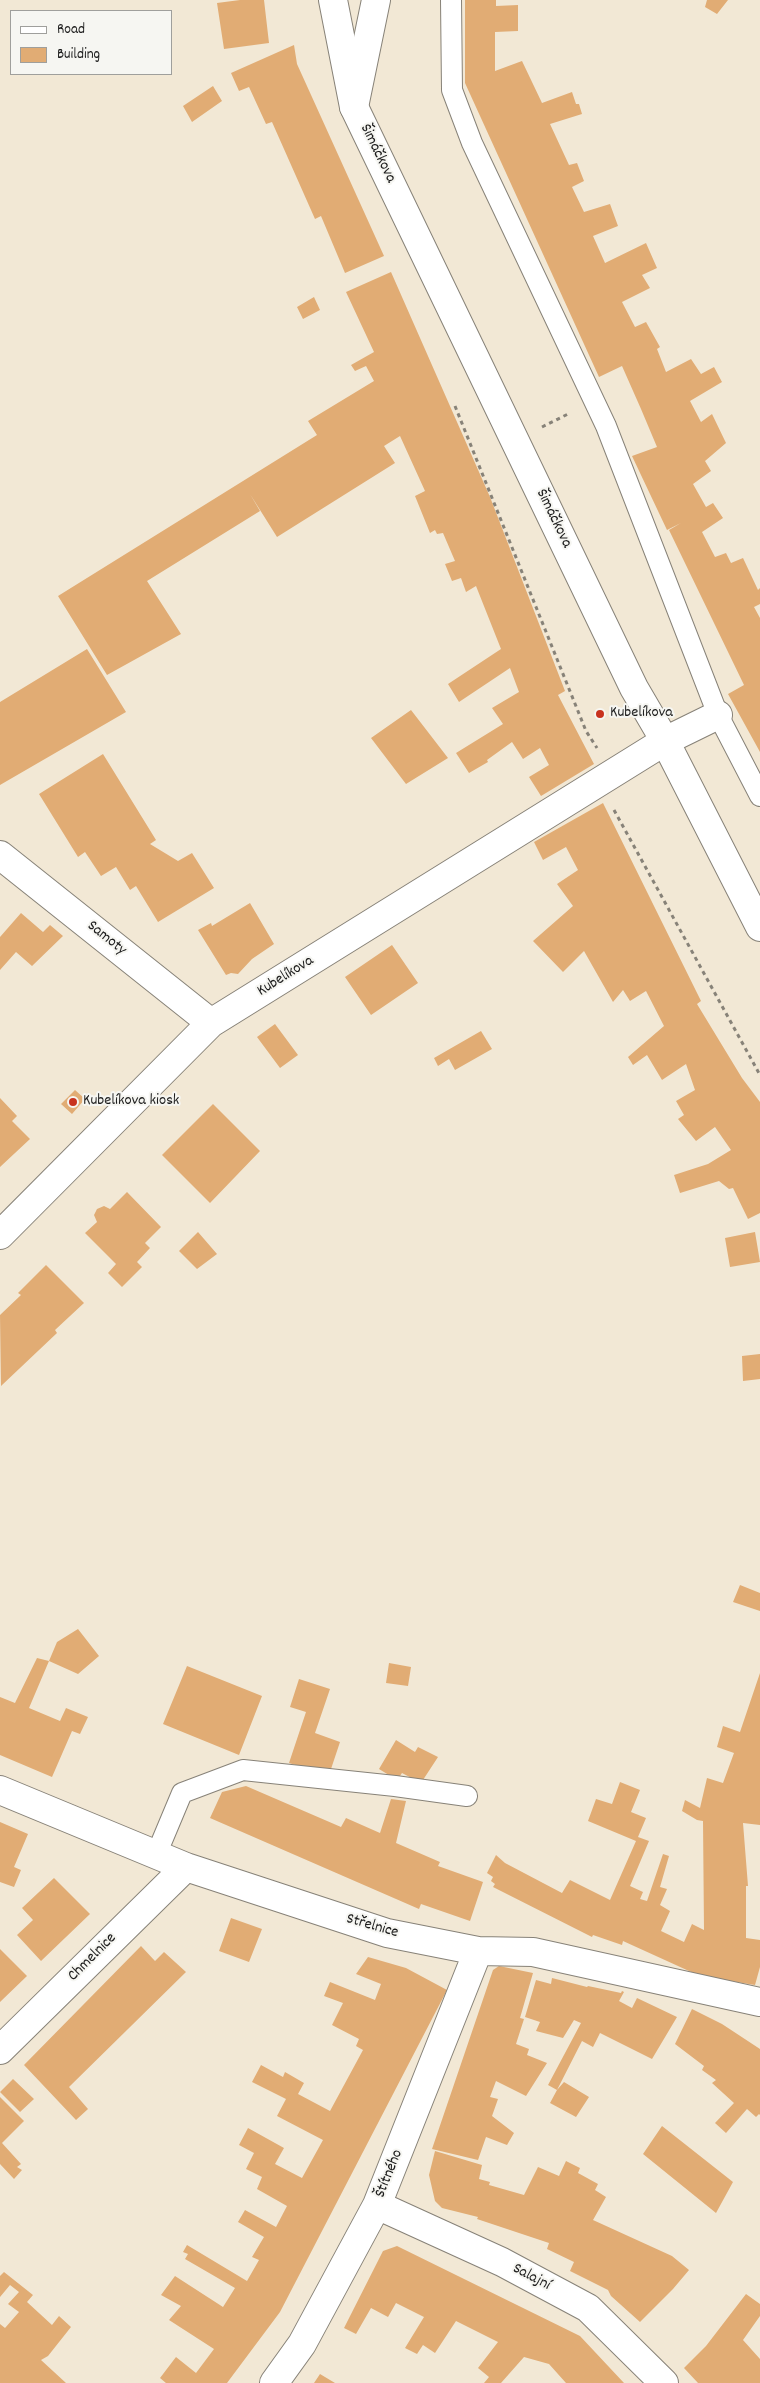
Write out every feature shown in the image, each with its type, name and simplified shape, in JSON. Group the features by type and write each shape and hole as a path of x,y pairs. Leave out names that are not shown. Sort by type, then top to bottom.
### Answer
{"street":[{"name":"Šimáčkova","path":"333,0 354,107 626,670 665,741 760,927"},
{"name":"Šimáčkova","path":"354,107 376,0"},
{"name":"Kubelíkova","path":"0,1235 211,1024 665,741 718,715"},
{"name":"Samoty","path":"0,855 211,1024"},
{"name":"Střelnice","path":"0,1790 186,1867 386,1933 478,1951 533,1952 760,2002"},
{"name":"Chmelnice","path":"0,2050 186,1867"},
{"name":"Štítného","path":"274,2383 302,2344 378,2205 478,1951"},
{"name":"Salajní","path":"378,2205 502,2262 588,2308 664,2383"}],"lane":[{"path":"451,0 452,90 472,143 606,426 718,715 760,796"},
{"path":"156,1855 182,1793 243,1770 395,1786 467,1796"}],"path":[{"path":"455,406 586,731 601,754"},
{"path":"611,806 760,1075"}],"building":[{"path":"240,0 264,0 269,43 224,49 217,3"},
{"path":"465,0 496,0 496,6 518,5 518,31 495,32 495,71 522,61 542,103 572,92 576,104 579,104 582,114 550,124 569,165 577,163 584,181 572,187 584,212 610,204 618,226 593,236 605,263 646,243 657,268 642,275 650,288 622,302 635,327 646,322 660,347 657,349 666,372 691,359 701,374 714,367 722,382 690,401 701,422 712,414 726,443 705,461 711,471 693,484 706,507 713,503 723,518 702,532 715,557 726,553 731,563 743,558 758,590 760,588 760,604 754,607 760,618 760,752 728,694 744,685 669,530 681,523 667,530 632,456 657,447 641,409 622,366 599,377 465,83"},
{"path":"707,0 728,0 717,14 705,7"},
{"path":"294,45 297,64 384,256 345,273 321,216 315,219 272,122 266,124 249,87 239,91 231,73"},
{"path":"213,86 222,101 192,122 183,106"},
{"path":"391,272 490,497 565,691 558,695 594,764 541,796 529,777 549,765 540,748 523,759 512,742 487,760 488,762 469,773 456,753 503,724 492,708 519,692 510,668 459,702 448,684 501,649 476,586 466,592 461,578 452,581 445,564 455,561 443,533 437,534 435,530 430,533 415,496 425,491 400,436 384,446 395,463 277,537 250,494 260,511 147,581 181,634 107,675 58,596 317,435 308,421 374,381 366,366 355,371 351,365 374,352 346,292"},
{"path":"314,297 320,310 303,319 297,307"},
{"path":"87,649 126,712 0,785 0,702"},
{"path":"411,710 448,758 406,784 371,738"},
{"path":"103,754 156,840 150,844 178,861 192,853 214,888 158,922 136,886 130,890 116,867 101,876 85,852 78,857 39,794"},
{"path":"603,803 701,1001 697,1004 742,1078 760,1102 760,1213 748,1219 733,1188 729,1189 719,1181 680,1193 674,1175 708,1164 731,1150 715,1127 696,1141 678,1119 684,1115 676,1101 695,1090 686,1064 662,1080 647,1055 633,1065 628,1057 664,1026 646,991 630,1001 623,990 613,1002 584,951 563,972 533,941 573,906 557,884 578,870 566,847 543,860 534,842"},
{"path":"250,903 274,944 252,959 238,974 231,973 226,975 198,930 211,923 212,926"},
{"path":"21,913 43,932 50,925 63,936 32,966 16,952 0,970 0,937"},
{"path":"392,945 418,983 371,1015 345,977"},
{"path":"275,1024 298,1055 280,1068 257,1037"},
{"path":"481,1031 492,1049 455,1070 449,1059 438,1066 434,1058"},
{"name":"Kubelíkova kiosk","path":"75,1090 85,1099 72,1114 61,1104"},
{"path":"0,1098 17,1116 12,1121 30,1139 0,1167"},
{"path":"213,1104 260,1151 210,1203 162,1155"},
{"path":"127,1192 161,1227 145,1243 150,1248 137,1262 142,1267 122,1287 108,1273 116,1264 85,1233 97,1222 94,1215 97,1209 104,1206 110,1209"},
{"path":"198,1232 217,1254 197,1269 179,1251"},
{"path":"755,1232 760,1262 730,1267 725,1238"},
{"path":"46,1265 84,1303 55,1330 57,1333 1,1386 0,1315 21,1295 18,1293"},
{"path":"760,1354 760,1379 743,1381 742,1356"},
{"path":"740,1585 760,1593 760,1611 733,1602"},
{"path":"78,1629 99,1656 78,1674 49,1661 57,1642"},
{"path":"37,1658 49,1661 29,1708 60,1721 66,1708 88,1717 80,1734 72,1731 52,1777 0,1755 0,1697 15,1703"},
{"path":"389,1663 411,1667 408,1686 386,1683"},
{"path":"187,1666 262,1696 239,1755 163,1724"},
{"path":"760,1673 760,1825 743,1823 748,1886 746,1886 746,1938 760,1940 760,1967 755,1985 700,1976 623,1941 622,1945 593,1935 592,1937 493,1887 495,1884 491,1881 493,1877 487,1873 496,1855 505,1863 562,1893 570,1880 610,1900 636,1841 588,1821 596,1799 612,1804 620,1782 640,1790 631,1812 646,1818 638,1837 649,1841 630,1886 643,1892 640,1899 647,1901 663,1854 669,1856 660,1887 667,1889 660,1905 670,1911 661,1931 684,1942 692,1924 704,1930 703,1821 697,1820 682,1811 685,1800 700,1808 707,1778 723,1783 734,1753 717,1747 723,1726 740,1732"},
{"path":"299,1679 330,1689 315,1733 340,1742 329,1775 289,1763 306,1712 290,1707"},
{"path":"396,1740 415,1752 418,1747 438,1757 421,1783 402,1773 397,1780 379,1769"},
{"path":"246,1786 341,1827 346,1818 380,1833 391,1799 406,1801 396,1843 440,1862 438,1866 483,1882 470,1921 421,1904 419,1909 210,1818 222,1792"},
{"path":"0,1822 28,1834 14,1867 21,1870 14,1887 0,1882"},
{"path":"54,1878 90,1914 41,1961 17,1935 33,1920 22,1908"},
{"path":"231,1918 262,1929 249,1962 219,1951"},
{"path":"141,1946 155,1961 164,1952 186,1972 69,2087 88,2109 76,2120 24,2065"},
{"path":"0,1949 27,1976 0,2002"},
{"path":"368,1957 406,1968 447,1990 280,2312 227,2383 166,2383 160,2378 176,2357 196,2373 214,2349 169,2320 181,2306 161,2295 175,2276 223,2307 235,2288 185,2259 188,2254 183,2252 187,2245 247,2281 259,2260 252,2257 264,2237 238,2222 245,2210 276,2227 287,2206 257,2189 262,2177 246,2169 254,2153 239,2145 248,2128 284,2148 275,2164 302,2178 323,2140 277,2116 286,2099 252,2082 261,2065 283,2077 285,2072 304,2083 298,2094 330,2111 363,2050 356,2046 359,2039 332,2025 343,2003 324,1996 330,1982 375,2000 381,1984 356,1974"},
{"path":"499,1966 533,1973 520,2018 524,2019 516,2044 529,2049 527,2055 547,2063 526,2096 496,2081 490,2097 498,2099 492,2116 514,2133 507,2145 486,2137 478,2160 432,2149 493,1970"},
{"path":"552,1978 587,1987 621,1993 622,1991 624,1992 619,2001 632,2008 637,1998 677,2017 652,2059 600,2033 593,2047 582,2041 557,2090 548,2085 581,2023 574,2020 563,2038 536,2031 540,2022 525,2017 536,1980 551,1984"},
{"path":"692,2009 722,2024 760,2049 760,2115 756,2117 747,2109 726,2133 715,2123 734,2103 712,2083 716,2080 702,2070 704,2066 675,2044"},
{"path":"13,2079 34,2099 20,2112 0,2092"},
{"path":"564,2082 589,2097 576,2117 550,2103"},
{"path":"0,2097 24,2121 2,2143 21,2164 17,2167 22,2170 14,2179 0,2164"},
{"path":"662,2126 733,2182 716,2213 643,2154"},
{"path":"435,2151 482,2165 479,2179 490,2182 489,2185 524,2195 538,2167 559,2176 566,2161 580,2168 578,2173 598,2184 595,2190 606,2197 593,2220 672,2256 689,2270 640,2322 611,2296 608,2290 570,2271 574,2262 547,2249 549,2243 477,2219 478,2217 442,2208 435,2201 429,2175"},
{"path":"397,2246 580,2336 624,2383 566,2383 549,2364 524,2357 501,2383 484,2383 489,2377 478,2368 498,2342 456,2321 435,2353 423,2345 417,2354 405,2348 424,2317 396,2303 388,2317 371,2308 356,2334 344,2328 383,2251"},
{"path":"4,2272 33,2295 27,2302 52,2325 59,2316 71,2327 48,2356 41,2360 66,2383 0,2383 0,2324 5,2328 19,2312 8,2304 19,2292 10,2285 0,2297 0,2276"},
{"path":"746,2294 760,2304 760,2316 743,2340 760,2359 760,2383 698,2383 684,2368 706,2346"},
{"path":"320,2374 335,2383 314,2383"}],"place":[{"name":"Kubelíkova","path":"600,714"},
{"name":"Kubelíkova kiosk","path":"73,1102"}]}
